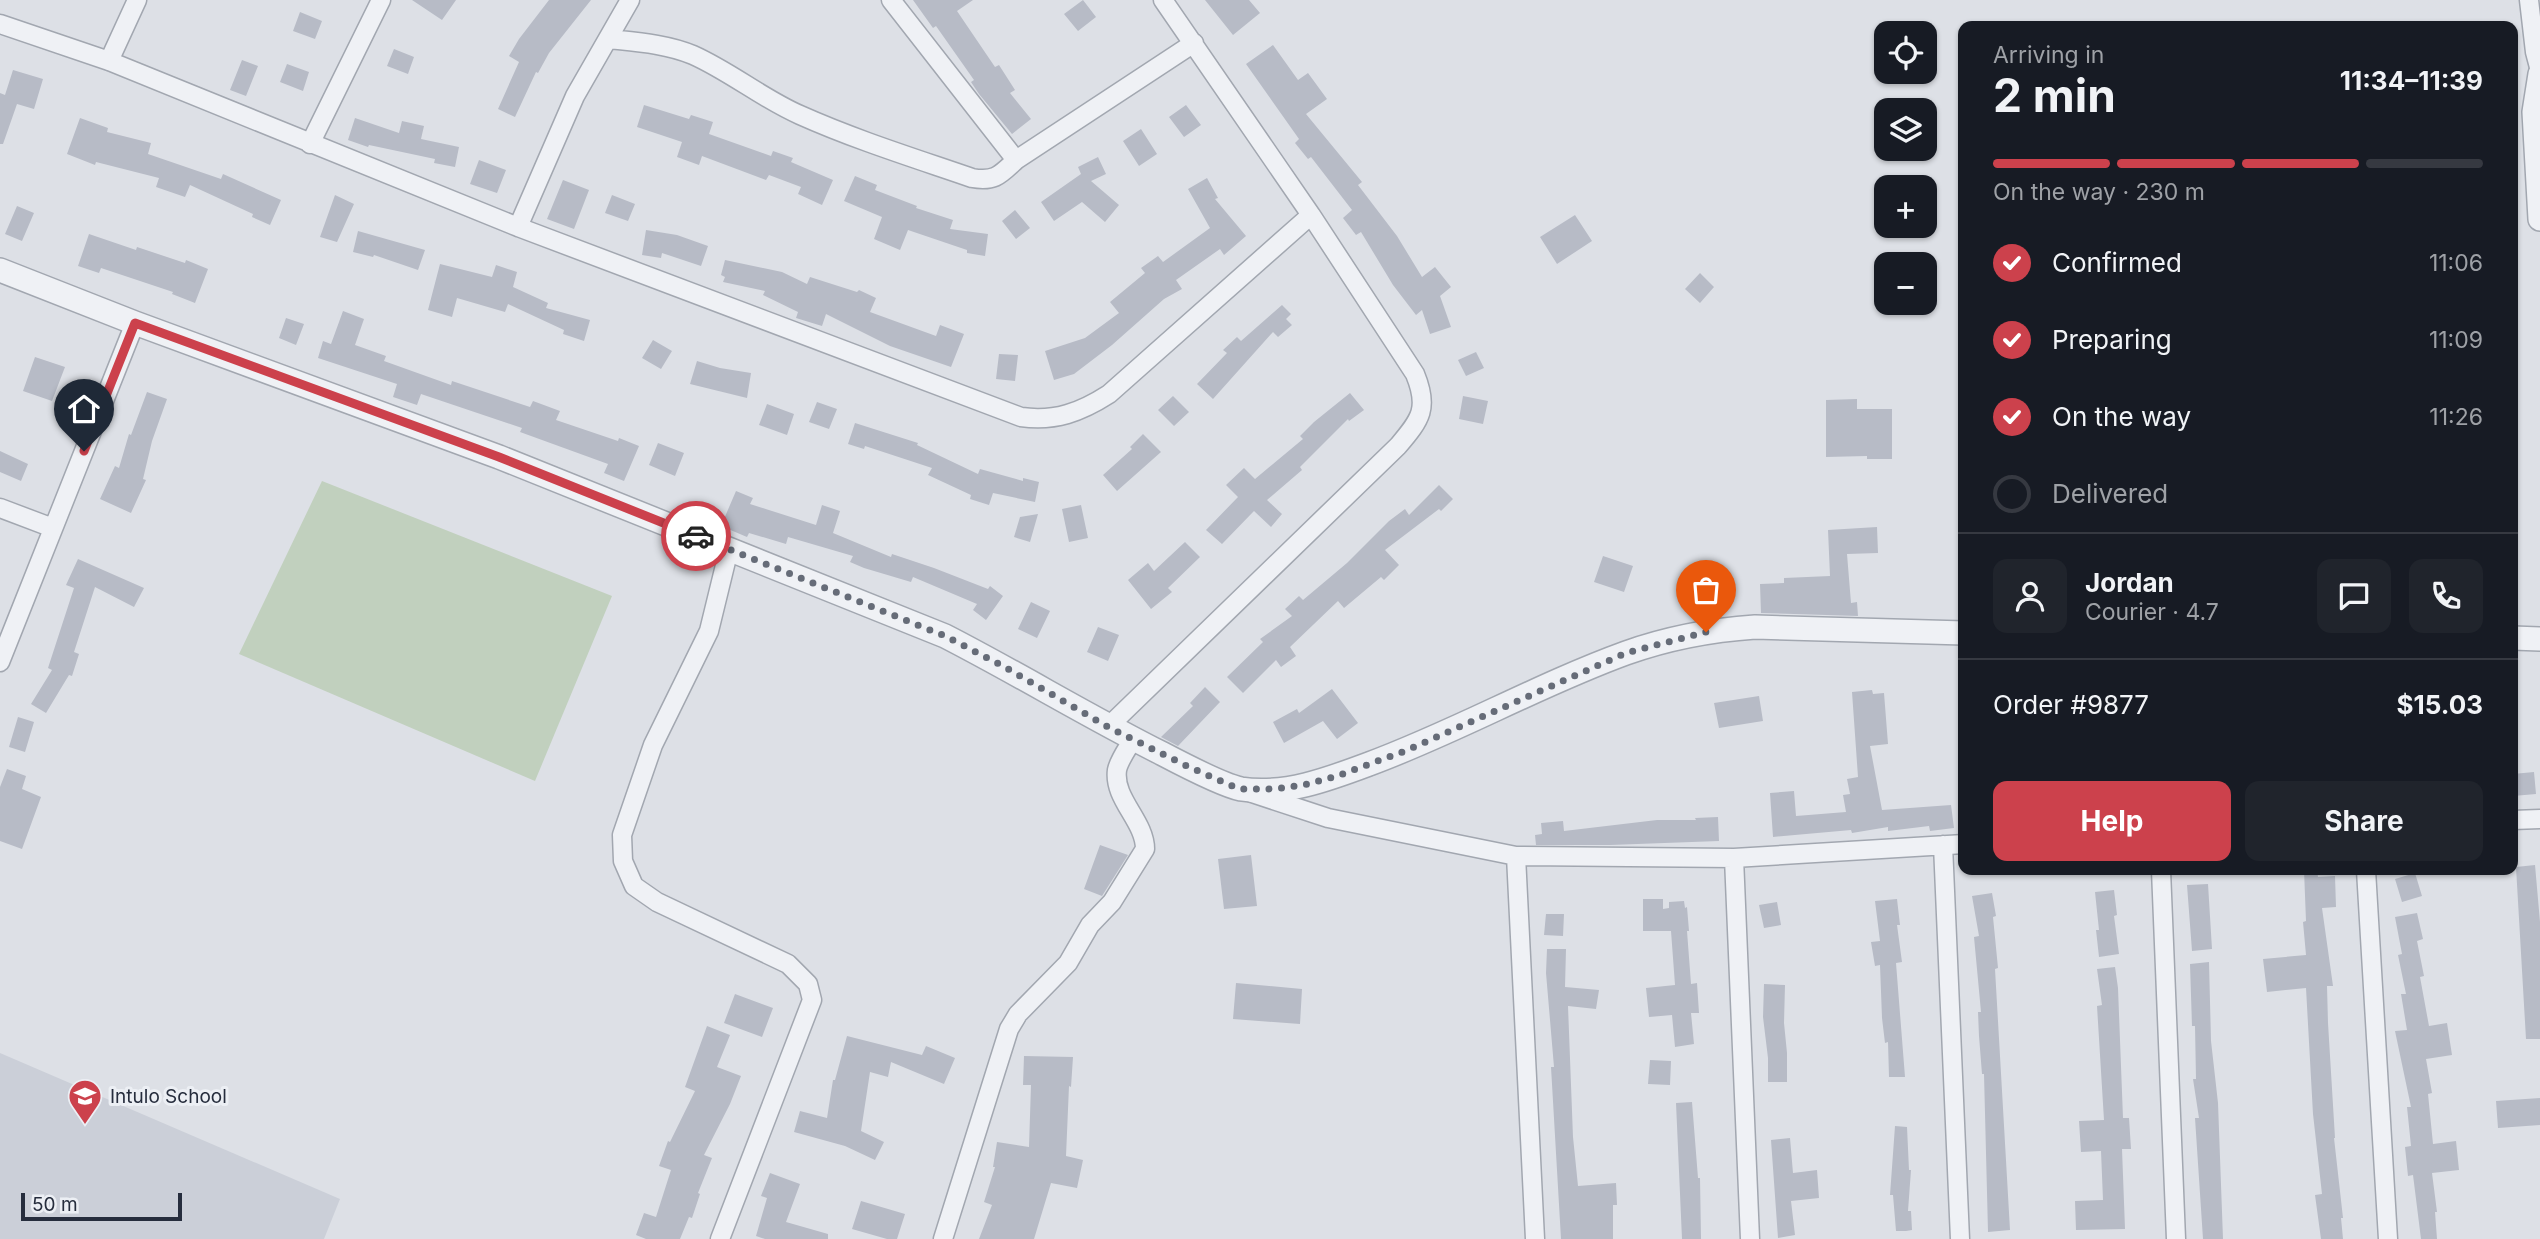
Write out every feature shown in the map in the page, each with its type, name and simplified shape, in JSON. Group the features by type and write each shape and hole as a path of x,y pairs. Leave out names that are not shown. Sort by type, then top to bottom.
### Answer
{"street":[{"path":"109,61 137,0"},
{"path":"310,144 381,0"},
{"path":"518,227 575,96 630,0"},
{"path":"891,0 1016,160"},
{"path":"1108,727 1398,446 1413,429 1421,413 1423,393 1415,374 1311,215 1163,0"},
{"path":"2529,0 2540,72 2534,111 2540,219"},
{"path":"0,24 109,61 518,227 1021,417 1040,419 1075,413 1110,394 1311,215"},
{"path":"609,39 659,45 691,54 728,72 796,114 986,181 999,176 1016,160 1194,43"},
{"path":"0,270 135,323 499,457 945,636 1108,727 1187,766 1239,789 1328,818 1516,856 1734,858 1958,844"},
{"path":"0,662 135,323"},
{"path":"0,508 53,528"},
{"path":"720,1239 812,1000 808,984 788,964 657,902 634,886 623,861 622,835 653,745 709,631 729,550"},
{"path":"1239,789 1274,789 1304,785 1337,776 1405,751 1626,653 1689,635 1723,629 1755,628 1958,633"},
{"path":"2518,638 2540,639"},
{"path":"943,1239 1009,1028 1018,1014 1068,963 1090,925 1112,902 1145,849 1145,838 1119,789 1117,769 1133,739"},
{"path":"2518,820 2540,819"},
{"path":"1943,845 1960,1239"},
{"path":"1516,856 1535,1239"},
{"path":"1734,858 1750,1239"},
{"path":"2161,875 2176,1239"},
{"path":"2366,875 2388,1239"}],"shaded area":[{"name":"Intulo School","path":"0,1053 340,1199 324,1239 0,1239"}],"green space":[{"path":"322,481 612,596 535,781 239,654"}],"building":[{"path":"412,0 456,0 442,20"},
{"path":"549,0 591,0 549,53 538,73 536,72 515,117 498,109 519,62 509,56"},
{"path":"913,0 973,0 957,11 995,67 999,65 1015,90 1010,93 1031,119 1012,134 979,94 971,82 974,80 936,26 933,28"},
{"path":"1083,0 1096,17 1078,31 1064,14"},
{"path":"1205,0 1249,0 1260,13 1233,35"},
{"path":"300,12 322,21 315,39 293,31"},
{"path":"1273,45 1298,80 1308,73 1327,99 1306,114 1362,182 1358,185 1397,236 1422,277 1435,267 1451,287 1440,296 1451,327 1430,334 1422,310 1416,315 1393,285 1361,232 1356,235 1343,218 1352,210 1311,157 1308,159 1295,143 1299,139 1246,64"},
{"path":"394,49 414,57 408,74 387,66"},
{"path":"242,60 258,66 246,96 230,90"},
{"path":"287,64 309,72 303,91 280,82"},
{"path":"13,70 43,79 34,109 17,104 3,144 0,144 0,93 5,95"},
{"path":"644,105 689,119 691,115 713,122 709,134 771,156 773,151 793,158 791,162 833,180 822,205 798,194 801,187 769,175 766,180 702,156 699,165 677,157 682,142 637,127"},
{"path":"1186,105 1201,125 1184,137 1169,117"},
{"path":"80,118 108,128 107,132 151,143 148,154 221,179 223,174 281,200 270,225 252,217 253,214 190,185 185,197 156,187 159,178 96,162 95,165 67,154"},
{"path":"355,118 399,133 402,121 424,126 421,139 459,147 455,167 434,163 435,159 369,145 368,147 348,140"},
{"path":"1141,129 1157,154 1139,166 1123,141"},
{"path":"1098,157 1106,174 1091,181 1119,205 1105,222 1082,202 1054,221 1041,202 1081,174 1078,167"},
{"path":"479,160 506,170 497,193 470,184"},
{"path":"855,176 877,185 875,190 953,220 950,229 988,234 985,256 967,253 967,250 908,230 900,250 874,239 882,217 844,201"},
{"path":"1207,178 1218,198 1215,199 1246,236 1224,255 1220,249 1176,280 1182,289 1164,299 1074,374 1054,380 1045,351 1085,338 1119,313 1110,302 1145,273 1141,268 1158,256 1163,262 1210,228 1188,189"},
{"path":"563,180 589,190 574,229 547,219"},
{"path":"335,195 354,204 337,242 320,237"},
{"path":"612,195 635,204 628,221 605,213"},
{"path":"17,206 34,213 22,241 5,234"},
{"path":"1015,210 1030,228 1016,239 1002,221"},
{"path":"1575,215 1592,241 1557,264 1540,237"},
{"path":"646,230 677,235 708,246 701,266 662,253 661,258 642,255"},
{"path":"358,231 425,250 418,270 374,255 373,257 353,252"},
{"path":"89,234 136,250 137,247 185,263 186,260 208,269 195,303 172,294 173,292 101,268 99,273 78,266"},
{"path":"725,260 782,272 807,284 810,277 857,292 859,290 876,298 870,312 936,336 940,325 964,334 951,367 890,346 826,314 822,326 796,318 798,312 763,295 765,291 723,282 725,277 721,275"},
{"path":"440,264 492,277 496,265 517,272 513,287 548,303 546,308 590,320 584,341 563,334 564,330 508,304 505,312 457,298 452,317 428,310"},
{"path":"1700,273 1714,287 1700,303 1685,289"},
{"path":"1282,305 1291,314 1286,319 1292,325 1278,337 1273,332 1213,399 1197,384 1227,353 1223,350 1237,337 1241,341"},
{"path":"343,311 364,319 355,345 386,356 384,361 451,385 452,381 530,407 533,401 560,411 556,420 639,446 624,481 604,473 608,464 520,432 522,428 421,394 417,405 393,397 397,384 318,358 323,341 331,344"},
{"path":"286,318 304,324 296,345 279,338"},
{"path":"653,340 672,351 661,369 642,358"},
{"path":"1476,352 1484,368 1466,376 1458,360"},
{"path":"999,354 1018,355 1015,381 996,379"},
{"path":"35,357 65,367 52,401 23,391"},
{"path":"697,361 751,373 747,398 690,384"},
{"path":"147,392 167,399 152,441 143,479 146,480 131,513 100,499 115,466 119,468 129,434 131,435"},
{"path":"1350,393 1364,410 1349,421 1348,419 1300,467 1302,470 1267,500 1282,514 1271,527 1254,511 1222,544 1206,530 1238,497 1226,485 1244,468 1255,479 1303,439 1300,436 1314,422"},
{"path":"1173,396 1189,412 1174,426 1158,410"},
{"path":"1463,396 1488,401 1483,424 1459,419"},
{"path":"1857,399 1857,409 1892,409 1892,459 1867,459 1867,456 1826,457 1826,400"},
{"path":"817,402 837,409 829,429 809,422"},
{"path":"767,404 794,414 787,435 759,425"},
{"path":"855,423 918,443 917,445 978,474 980,469 1023,481 1023,478 1039,482 1035,502 993,493 989,505 970,499 971,495 928,475 932,468 865,446 864,449 848,444"},
{"path":"1143,434 1161,452 1117,491 1103,475 1132,449 1130,447"},
{"path":"658,443 684,453 675,476 649,465"},
{"path":"0,451 28,464 21,481 0,472"},
{"path":"1439,485 1453,499 1441,511 1439,509 1385,550 1399,565 1384,580 1381,577 1344,608 1338,601 1290,647 1296,656 1281,667 1276,660 1243,693 1227,677 1263,642 1260,639 1292,616 1285,609 1299,596 1303,600 1347,563 1389,521 1405,509 1409,515"},
{"path":"736,491 753,498 750,504 816,525 822,505 840,511 833,533 891,557 892,554 988,589 990,586 1003,596 986,620 973,610 977,604 913,577 911,582 864,568 850,562 853,556 788,537 786,544 749,533 747,537 721,526"},
{"path":"1081,505 1088,538 1069,542 1062,509"},
{"path":"1038,514 1030,542 1014,537 1020,517"},
{"path":"1877,527 1878,553 1847,554 1851,603 1857,602 1858,616 1761,613 1760,584 1784,583 1784,578 1830,576 1828,530"},
{"path":"1185,542 1200,557 1168,588 1172,592 1151,609 1128,580 1148,563 1154,571"},
{"path":"1603,556 1633,566 1624,592 1594,582"},
{"path":"78,559 144,588 134,607 95,587 74,652 79,654 72,676 69,675 46,713 31,704 52,670 48,668 74,588 66,585"},
{"path":"1031,602 1050,611 1037,638 1018,629"},
{"path":"1098,627 1119,635 1108,661 1087,652"},
{"path":"1205,687 1220,702 1178,746 1161,737 1193,706 1190,703"},
{"path":"1332,689 1358,723 1337,739 1323,721 1284,743 1273,722 1297,709 1299,713"},
{"path":"1872,690 1873,694 1884,693 1888,744 1870,746 1882,810 1951,805 1954,828 1930,831 1929,826 1888,831 1888,827 1852,833 1851,830 1773,837 1770,793 1794,791 1796,816 1846,812 1843,795 1850,794 1847,779 1858,777 1852,692"},
{"path":"1759,696 1763,721 1719,728 1714,703"},
{"path":"18,717 34,722 25,752 9,747"},
{"path":"7,769 26,776 22,789 41,797 22,849 0,841 0,787"},
{"path":"2534,772 2536,794 2518,796 2518,774"},
{"path":"1718,817 1719,841 1536,845 1535,835 1542,834 1541,823 1563,821 1564,831 1657,820"},
{"path":"1100,845 1128,855 1102,896 1084,889"},
{"path":"1251,855 1257,906 1224,909 1218,859"},
{"path":"2535,865 2540,922 2540,1039 2526,1039 2518,867"},
{"path":"2304,875 2335,876 2336,907 2322,908 2333,986 2327,986 2328,1023 2343,1239 2321,1239 2315,1195 2322,1194 2313,1114 2306,988 2267,992 2263,959 2306,955 2303,922 2306,921"},
{"path":"2416,875 2422,896 2402,902 2395,879"},
{"path":"2208,884 2212,949 2192,951 2187,885"},
{"path":"2114,890 2119,954 2099,957 2095,892"},
{"path":"1992,893 1996,916 1993,917 1998,968 1995,969 2010,1230 1988,1232 1984,1074 1979,1036 1978,1012 1981,1012 1974,937 1979,936 1972,896"},
{"path":"1643,899 1663,899 1663,909 1669,908 1669,902 1684,901 1685,908 1687,907 1691,984 1697,983 1699,1013 1691,1013 1694,1044 1675,1047 1672,1015 1649,1017 1646,988 1675,985 1671,931 1643,931"},
{"path":"1897,899 1902,962 1896,963 1905,1077 1889,1077 1888,1042 1885,1043 1882,1018 1880,965 1875,966 1871,942 1880,941 1875,901"},
{"path":"1777,902 1781,925 1764,928 1759,905"},
{"path":"2417,913 2423,939 2417,941 2424,976 2420,977 2429,1026 2447,1023 2452,1055 2426,1059 2432,1093 2428,1094 2433,1144 2456,1141 2459,1170 2432,1173 2437,1239 2421,1239 2413,1175 2408,1176 2405,1147 2411,1146 2407,1107 2411,1107 2395,1031 2407,1030 2401,994 2406,994 2398,955 2402,954 2395,917"},
{"path":"1546,914 1564,914 1563,936 1544,935"},
{"path":"1547,949 1566,949 1565,987 1599,990 1596,1009 1568,1006 1573,1137 1578,1186 1616,1183 1617,1205 1613,1205 1613,1239 1561,1239 1551,1067 1554,1067 1546,973"},
{"path":"2209,962 2223,1239 2203,1239 2195,1118 2199,1118 2193,1079 2196,1079 2195,1026 2192,1026 2190,964"},
{"path":"2115,967 2123,1118 2129,1118 2131,1149 2122,1149 2125,1229 2076,1230 2075,1201 2103,1200 2101,1151 2081,1152 2079,1121 2104,1120 2097,1006 2102,1005 2097,969"},
{"path":"1236,983 1302,989 1300,1024 1233,1019"},
{"path":"1764,984 1785,985 1787,1082 1768,1082 1763,1017"},
{"path":"735,994 773,1008 762,1037 724,1023"},
{"path":"707,1026 730,1035 717,1067 741,1076 704,1155 712,1158 698,1193 700,1194 692,1218 689,1217 680,1239 646,1239 636,1235 644,1213 656,1217 671,1170 659,1166 668,1141 670,1142 695,1091 685,1087"},
{"path":"847,1036 922,1055 926,1046 955,1058 944,1084 891,1062 888,1077 870,1072 861,1131 884,1142 875,1160 845,1146 794,1132 800,1111 827,1118 833,1080"},
{"path":"1024,1056 1073,1057 1066,1156 1083,1160 1077,1188 1051,1183 1034,1239 979,1239 992,1205 984,1202 995,1167 997,1142 1029,1147 1031,1085 1023,1085"},
{"path":"1650,1060 1671,1061 1670,1085 1648,1084"},
{"path":"2540,1098 2540,1125 2498,1128 2496,1101"},
{"path":"1692,1102 1700,1178 1701,1239 1682,1239 1676,1103"},
{"path":"1895,1126 1907,1127 1911,1170 1908,1211 1911,1211 1912,1230 1906,1231 1896,1231 1893,1195 1890,1195"},
{"path":"1790,1138 1793,1173 1817,1170 1819,1198 1791,1201 1795,1235 1778,1238 1771,1140"},
{"path":"770,1173 800,1184 786,1222 828,1234 828,1239 765,1239 756,1236 767,1198 761,1196"},
{"path":"861,1201 905,1214 897,1239 887,1239 852,1229"}],"way so far":[{"path":"696,536 945,636 1108,727 1239,789 1274,789 1304,785 1337,776 1405,751 1626,653 1706,632"}],"place":[{"name":"Intulo School","path":"85,1126"}],"route":[{"path":"84,451 135,323 499,457 696,536"}]}
